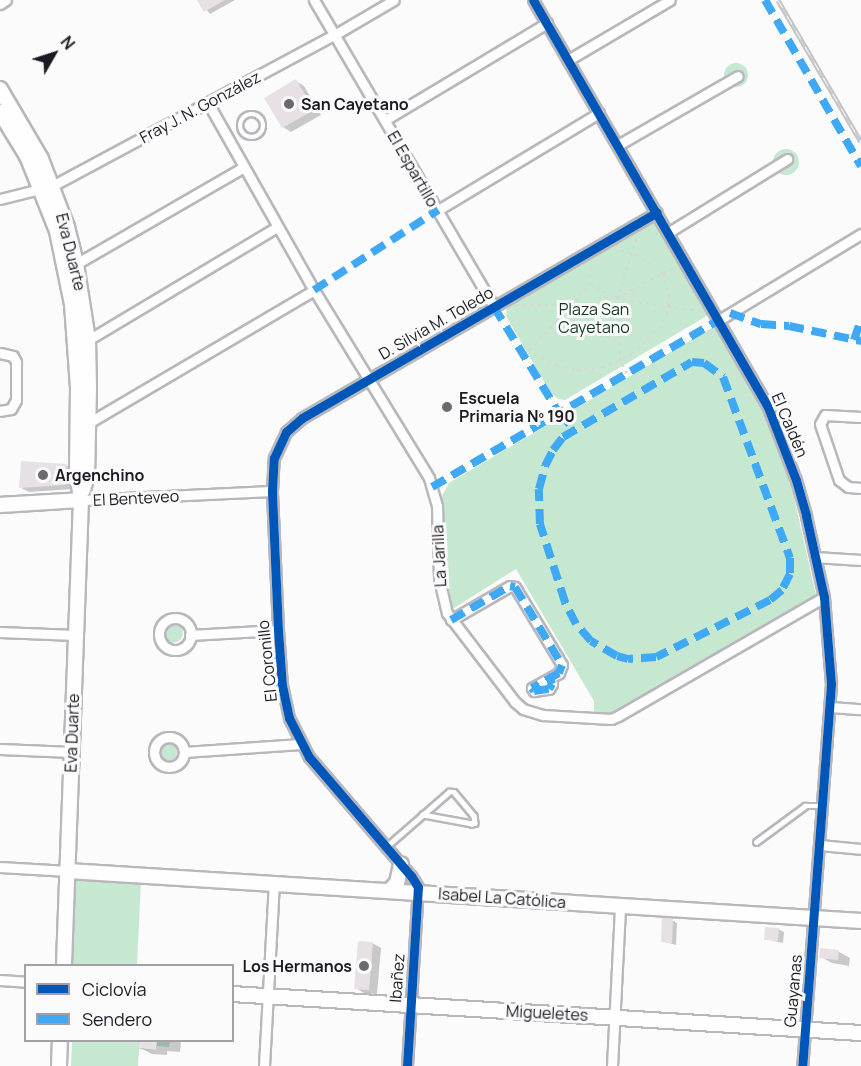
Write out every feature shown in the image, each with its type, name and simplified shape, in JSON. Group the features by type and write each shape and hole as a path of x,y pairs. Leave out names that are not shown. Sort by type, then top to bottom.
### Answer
{"street":[{"path":"0,4 6,0"},
{"name":"El Espartillo","path":"314,0 494,307"},
{"name":"Fray J. N. González","path":"0,199 47,188 334,35 394,0"},
{"name":"El Caldén","path":"533,0 767,405 796,480 824,597 830,707 814,918"},
{"path":"568,60 670,0"},
{"path":"385,120 547,23"},
{"path":"618,146 738,76"},
{"name":"Eva Duarte","path":"0,89 30,137 76,264 88,340 90,422 87,474 81,501 64,964"},
{"name":"La Jarilla","path":"208,103 314,290 424,468 437,506 442,598 451,620 514,702 523,709 543,715 611,719 824,597"},
{"name":"Eva Duarte","path":"0,112 47,188 62,247 72,304 78,388 77,471 81,501"},
{"path":"438,210 599,113"},
{"path":"669,232 787,159"},
{"path":"76,264 244,167"},
{"name":"D. Silvia M. Toledo","path":"272,491 274,458 286,432 302,418 657,212"},
{"path":"88,340 277,227"},
{"path":"717,317 861,234"},
{"path":"90,422 314,290"},
{"path":"0,353 14,356 16,362 16,400 11,409 0,411"},
{"path":"861,417 825,415 820,424 839,480 848,487 861,488"},
{"name":"El Benteveo","path":"0,505 272,491"},
{"name":"El Coronillo","path":"272,491 278,630 285,699 301,744 401,864 415,882 418,892"},
{"path":"815,557 861,560"},
{"path":"451,620 510,586 515,587 562,665 559,673 550,678"},
{"path":"190,635 278,630"},
{"path":"0,632 75,635"},
{"path":"830,707 861,709"},
{"path":"184,752 301,744"},
{"path":"0,749 72,752"},
{"path":"819,845 861,849"},
{"path":"390,890 397,883 401,864"},
{"name":"Isabel La Católica","path":"0,867 274,882 861,921"},
{"path":"264,1066 274,882"},
{"name":"Ibañez","path":"407,1066 418,892"},
{"path":"612,1066 620,906"},
{"name":"Guayanas","path":"802,1066 814,918"},
{"path":"0,980 24,981"},
{"name":"Migueletes","path":"234,994 861,1033"},
{"path":"58,1066 60,1042"}],"lane":[{"path":"246,115 258,115 263,120 265,128 256,138 248,137 242,132 241,121 246,115"},
{"path":"228,139 242,132"},
{"path":"386,847 449,792 454,792 474,816 475,823 472,825 423,815"},
{"path":"756,842 805,806 823,806"}],"path":[{"path":"627,374 620,361 616,299 643,220"},
{"path":"524,356 528,351 557,320 583,293 590,282 589,251 608,249 631,254 663,274 668,285 668,307 659,328 644,346 620,361 602,368 576,370 557,366 528,351"},
{"path":"616,299 686,262"},
{"path":"590,282 616,299 717,317"},
{"path":"494,307 561,304 583,293"},
{"path":"557,320 572,326"},
{"path":"600,336 617,338"}],"green space":[{"path":"736,63 744,67 748,75 744,83 736,87 728,83 724,75 728,67"},
{"path":"786,149 795,153 799,162 795,171 786,175 777,171 773,162 777,153"},
{"name":"Plaza San Cayetano","path":"650,220 657,224 710,314 565,400 558,399 550,392 506,316 507,308 513,301"},
{"path":"715,326 762,409 779,448 793,493 816,595 618,712 594,715 594,701 516,569 451,610 447,605 441,498 449,483"},
{"path":"173,623 180,626 183,633 180,640 173,643 166,640 163,633 166,626"},
{"path":"168,741 175,744 178,751 175,758 168,761 161,758 158,751 161,744"},
{"path":"75,877 141,881 137,964 71,964"},
{"path":"72,1042 170,1042 169,1047 157,1046 156,1050 139,1049 138,1066 71,1066"}],"building":[{"path":"197,0 225,0 204,12"},
{"name":"San Cayetano","path":"296,79 314,110 282,128 264,98"},
{"name":"Argenchino","path":"21,461 67,464 65,485 19,488"},
{"path":"662,918 673,918 672,943 661,942"},
{"path":"765,927 779,928 778,941 764,940"},
{"name":"Los Hermanos","path":"358,941 373,942 369,990 354,989"},
{"path":"820,948 839,950 838,960 819,958"},
{"path":"139,1042 157,1042 156,1050 139,1048"}],"railway":[{"path":"778,0 861,142"}],"marked path":[{"path":"765,0 861,166"},
{"path":"314,290 438,210"},
{"path":"494,307 559,413 574,429"},
{"path":"730,313 761,324 789,326 861,341"},
{"path":"432,487 719,320"},
{"path":"854,340 861,320"},
{"path":"692,362 704,363 723,377 790,558 790,574 782,590 770,600 656,657 628,659 617,656 591,641 576,624 565,602 540,524 539,489 545,466 563,437 692,362"},
{"path":"451,620 510,586 515,587 562,665 559,673 532,688 534,691 549,689 552,684 550,678"}],"cycle path":[{"path":"533,0 767,405 796,480 806,516 824,597 831,684 802,1066"},
{"path":"407,1066 418,887 309,757 289,718 282,686 278,630 272,491 274,458 286,432 302,418 657,212"}],"place":[{"name":"San Cayetano","path":"289,104"},
{"name":"Escuela Primaria Nº 190","path":"447,407"},
{"name":"Argenchino","path":"43,475"},
{"name":"Los Hermanos","path":"364,966"}]}
